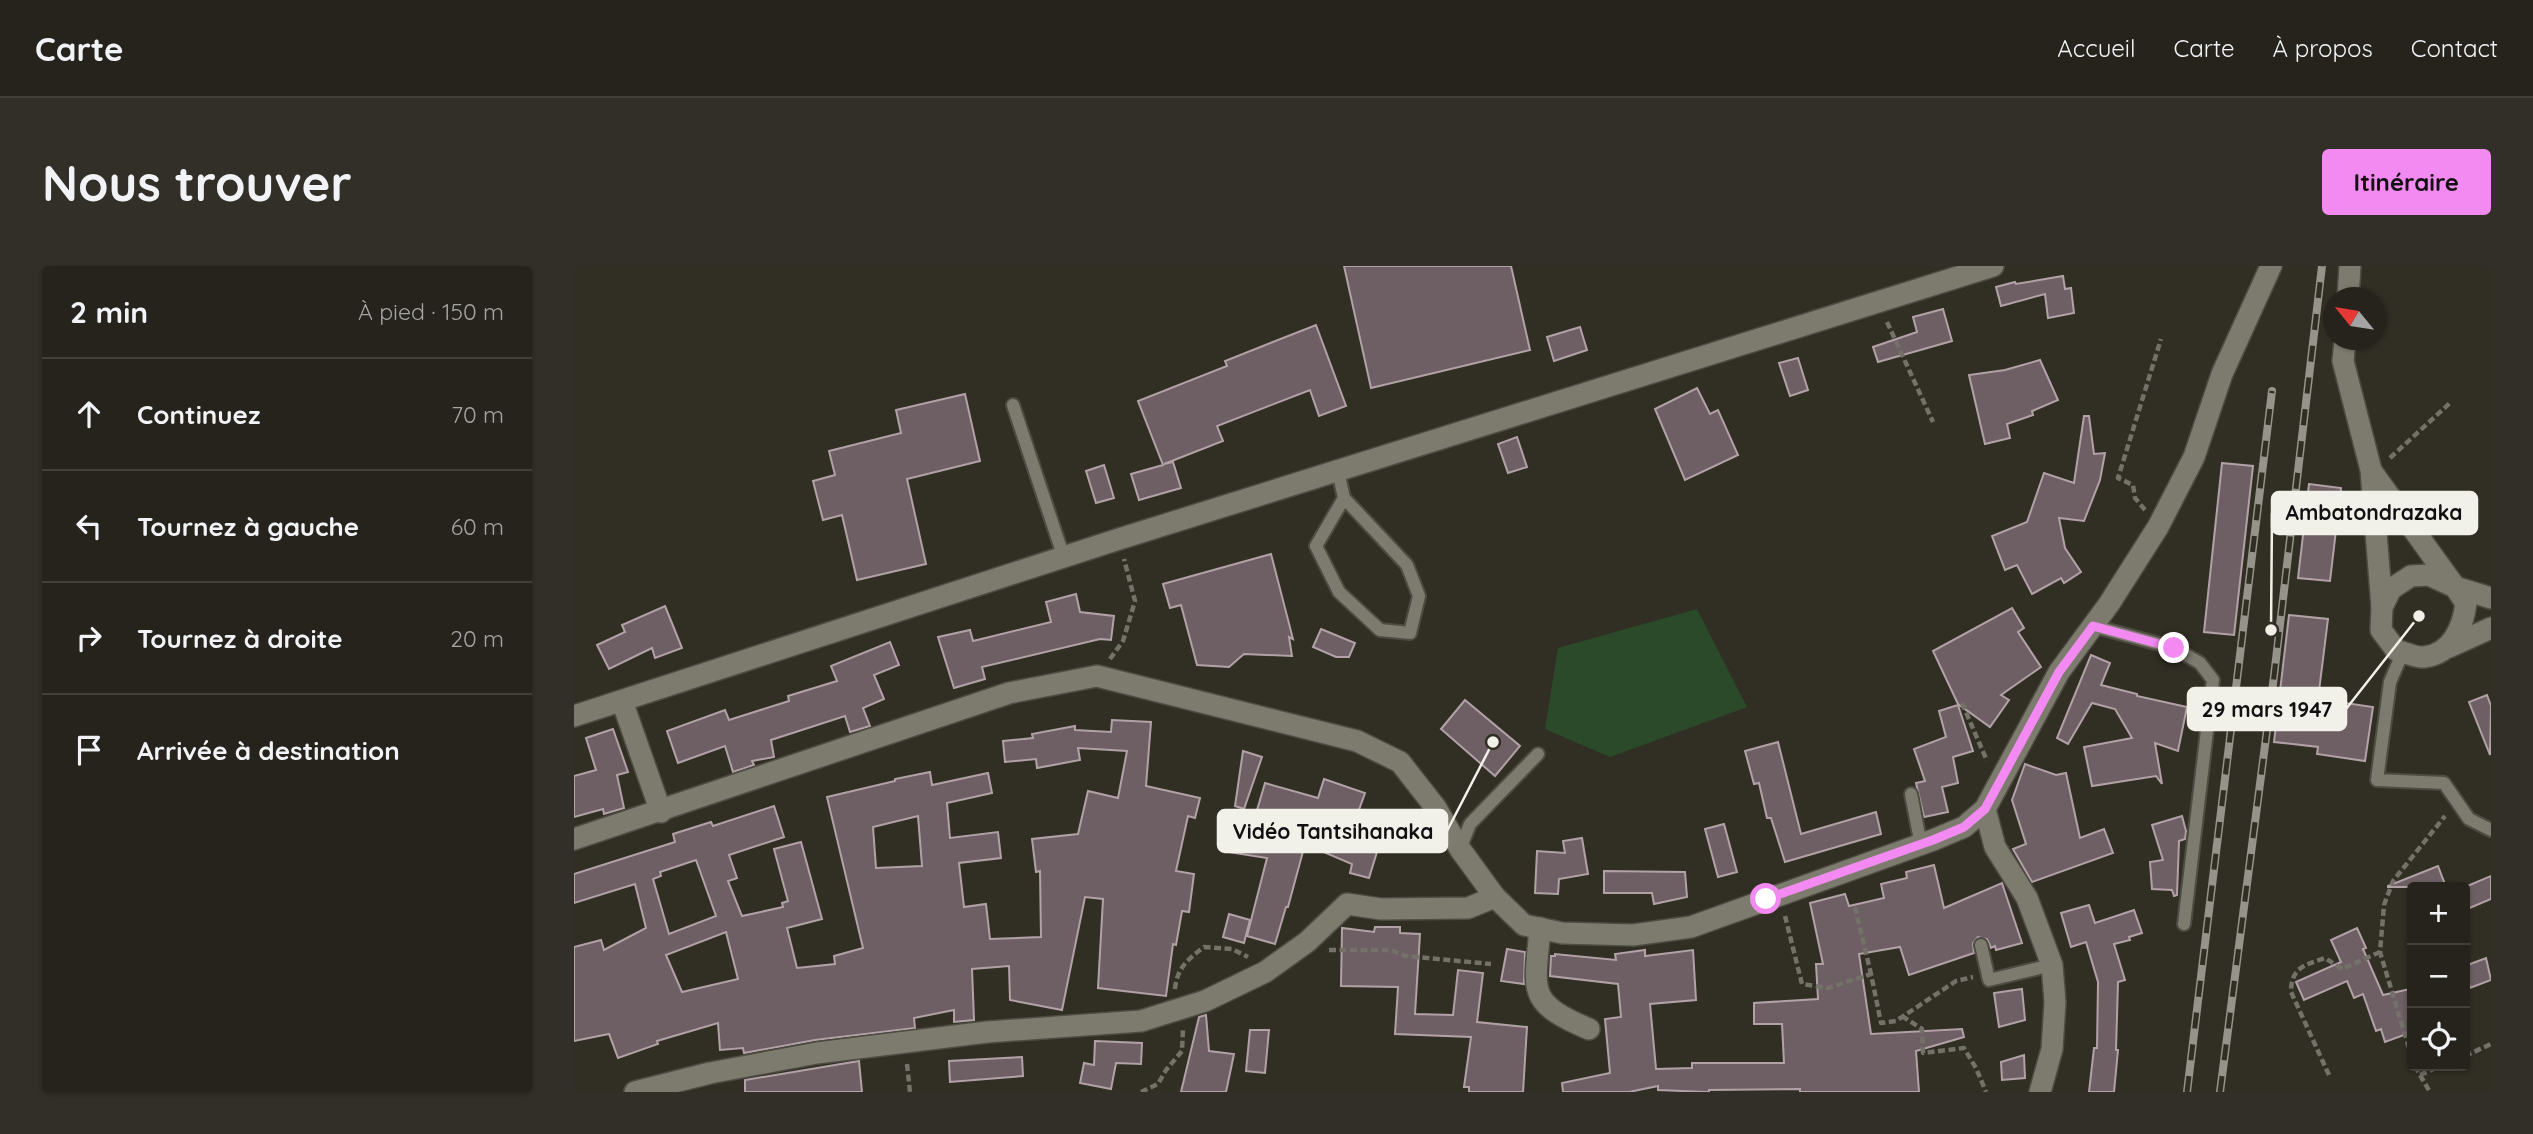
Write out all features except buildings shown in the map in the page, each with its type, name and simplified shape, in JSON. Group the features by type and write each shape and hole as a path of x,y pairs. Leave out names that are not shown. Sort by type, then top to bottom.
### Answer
{"street":[{"path":"574,716 1119,539 1993,266"},
{"path":"574,839 1009,693 1097,677 1357,741 1400,762 1436,808 1460,849 1495,897 1524,925 1562,933 1633,935 1691,927 1921,845 1964,827 1985,809 2059,672 2093,626 2158,527 2194,457 2222,374 2271,266"},
{"path":"2349,287 2350,266"},
{"path":"2344,350 2343,360 2371,470 2382,607 2381,630 2396,650 2423,657 2491,628"},
{"path":"2371,470 2466,603 2463,624 2447,648"},
{"path":"2382,607 2391,589 2411,576 2428,575 2491,598"},
{"path":"622,701 661,812"},
{"path":"1985,809 1995,847 2026,898 2052,965 2055,1002 2052,1049 2039,1092"},
{"path":"635,1092 710,1073 817,1053 987,1032 1141,1021 1205,1001 1271,967 1300,947 1347,904 1381,909 1468,908 1495,897"},
{"path":"1539,928 1535,986 1545,1005 1562,1017 1589,1029"}],"lane":[{"path":"1013,405 1064,558"},
{"path":"1338,471 1343,498 1407,565 1419,596 1410,633 1380,630 1339,593 1317,546 1343,498"},
{"path":"2093,626 2174,648 2200,663 2213,680 2183,924"},
{"path":"2403,652 2389,682 2377,780 2444,783 2469,819 2491,830"},
{"path":"1460,849 1470,824 1538,754"},
{"path":"1911,794 1921,845"},
{"path":"1981,945 1989,980 2052,965"}],"path":[{"path":"1877,302 1933,422"},
{"path":"2158,527 2135,498 2133,485 2118,478 2161,339"},
{"path":"2371,470 2398,452 2451,402"},
{"path":"1097,677 1123,641 1135,601 1119,539"},
{"path":"1962,704 1984,759 2005,772"},
{"path":"2407,1041 2380,952 2384,905 2392,881 2457,801"},
{"path":"1780,894 1802,984 1828,988 1871,974"},
{"path":"1855,907 1881,1023 1896,1021 1956,981 1987,974"},
{"path":"1142,1092 1158,1084 1182,1051 1183,1023 1174,1011 1176,978 1184,962 1203,947 1232,949 1271,967"},
{"path":"1300,947 1319,950 1390,950 1406,956 1491,964"},
{"path":"2329,1075 2291,992 2291,980 2302,966 2325,958 2342,969 2380,952"},
{"path":"1902,1016 1922,1029 1923,1053 1964,1048 1986,1092"},
{"path":"905,1042 910,1092"},
{"path":"2470,1054 2491,1044"},
{"path":"2418,1071 2430,1092"},
{"path":"2420,1075 2429,1071"}],"green space":[{"path":"1697,609 1747,707 1610,757 1545,729 1558,648"}],"railway":[{"path":"2220,1092 2274,676 2322,266"},
{"path":"2187,1092 2272,391"}],"place":[{"name":"29 mars 1947","path":"2419,616"},
{"name":"Ambatondrazaka","path":"2271,630"},
{"name":"Vidéo Tantsihanaka","path":"1493,742"}],"route":[{"path":"1766,899 1964,827 1985,809 2059,672 2093,626 2174,648"}]}
